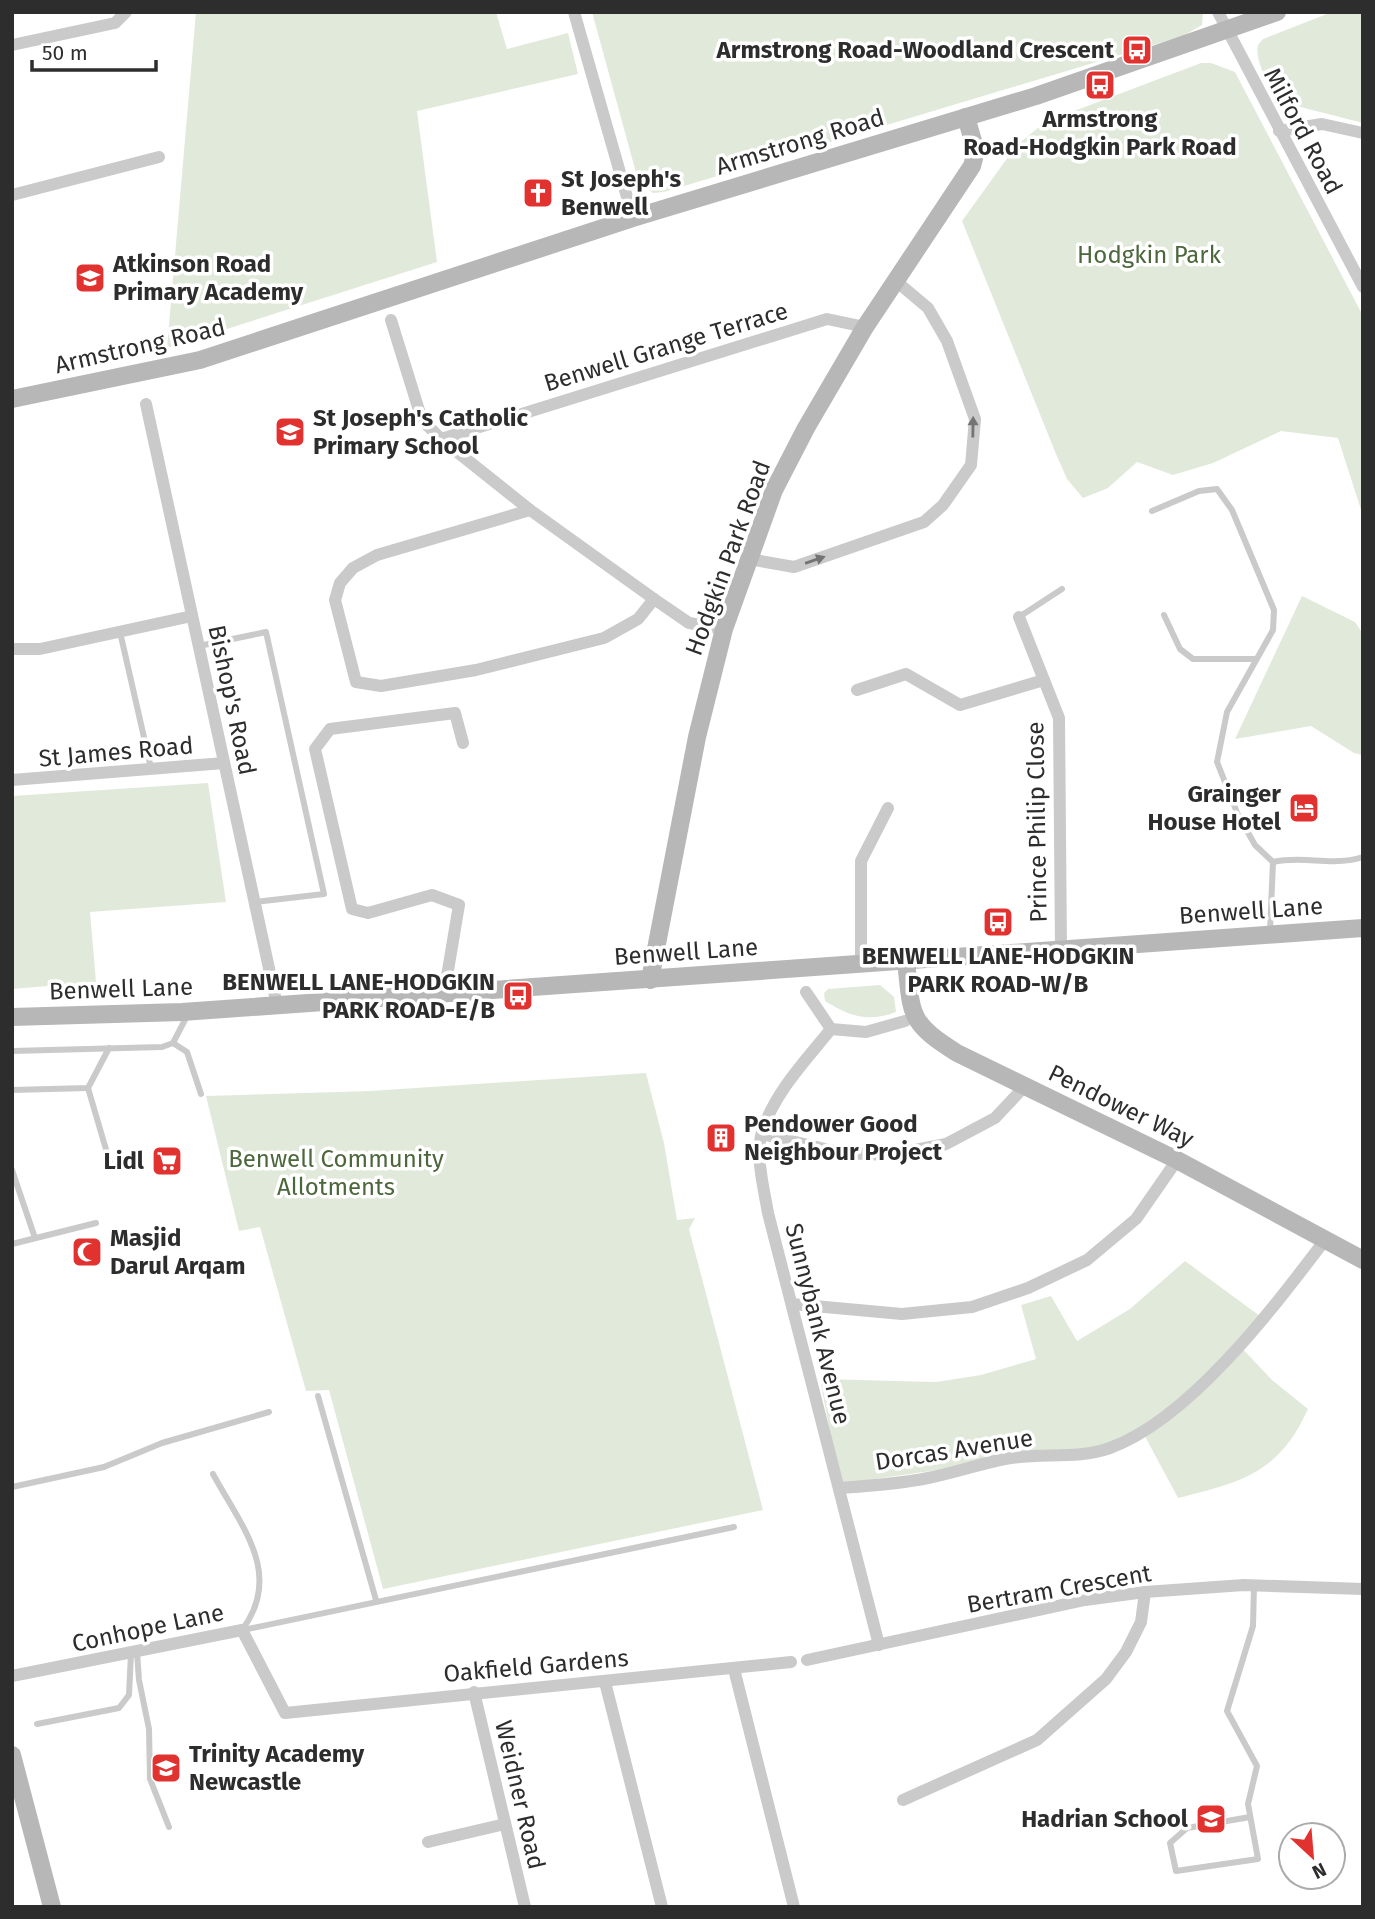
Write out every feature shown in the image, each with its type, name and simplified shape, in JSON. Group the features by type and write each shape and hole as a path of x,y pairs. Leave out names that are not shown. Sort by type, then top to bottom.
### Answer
{"street":[{"path":"12,45 115,23 126,12"},
{"path":"574,12 633,218"},
{"name":"Milford Road","path":"1218,12 1363,287"},
{"name":"Armstrong Road","path":"12,399 200,360 633,218 966,117 1227,32 1277,12"},
{"name":"Hodgkin Park Road","path":"650,980 697,737 724,629 774,490 806,428 865,327 972,166 976,151 966,117"},
{"path":"1279,131 1322,124 1363,133"},
{"path":"12,195 159,157"},
{"path":"749,559 794,567 924,522 943,505 971,465 975,419 947,341 928,308 896,281"},
{"name":"Benwell Grange Terrace","path":"441,439 827,319 865,327"},
{"path":"391,320 422,420 441,439 530,510 654,599 689,622 724,629"},
{"name":"Bishop's Road","path":"145,404 277,1005"},
{"path":"530,510 377,555 353,568 340,583 335,600 356,682 381,686 463,672 604,638 638,619 654,599"},
{"path":"12,649 40,649 192,616"},
{"name":"Prince Philip Close","path":"1019,617 1059,718 1061,950"},
{"path":"857,690 906,674 960,705 1044,680"},
{"path":"444,994 459,905 432,895 368,913 352,909 315,749 330,729 455,713 463,743"},
{"name":"St James Road","path":"12,780 224,763"},
{"path":"861,964 860,860 888,808"},
{"name":"Benwell Lane","path":"12,1017 188,1012 1363,928"},
{"name":"Pendower Way","path":"906,961 912,1015 925,1033 957,1052 1177,1160 1363,1260"},
{"path":"806,992 831,1028 866,1032 905,1021"},
{"name":"Sunnybank Avenue","path":"831,1028 785,1086 762,1133 761,1172 768,1213 879,1645"},
{"path":"762,1133 842,1153 889,1155 946,1144 995,1118 1025,1086"},
{"path":"792,1304 902,1314 972,1307 1028,1288 1087,1260 1136,1219 1177,1160"},
{"name":"Dorcas Avenue","path":"839,1488 930,1478 968,1466 1016,1457 1069,1456 1110,1448 1146,1429 1210,1377 1276,1304 1325,1240"},
{"name":"Bertram Crescent","path":"807,1660 1085,1600 1144,1592 1254,1586 1363,1589"},
{"path":"904,1800 1037,1740 1106,1679 1126,1652 1141,1622 1144,1592"},
{"name":"Conhope Lane","path":"12,1676 242,1630 285,1713"},
{"name":"Oakfield Gardens","path":"285,1713 791,1662"},
{"path":"734,1669 793,1907"},
{"path":"605,1682 662,1907"},
{"name":"Weidner Road","path":"474,1692 525,1907"},
{"path":"12,1755 52,1907"},
{"path":"428,1842 505,1824"}],"lane":[{"path":"1152,511 1209,488 1217,489 1223,495 1274,610 1273,631 1227,712 1217,761 1238,815 1255,845 1273,862 1270,934"},
{"path":"1019,617 1062,589"},
{"path":"1164,615 1186,656 1193,659 1255,659"},
{"path":"120,632 151,770"},
{"path":"198,646 266,632 324,894 255,902"},
{"path":"1273,862 1306,858 1339,864 1363,857"},
{"path":"12,1051 162,1047 173,1043 188,1012"},
{"path":"173,1043 187,1052 201,1094"},
{"path":"109,1048 88,1088 110,1163"},
{"path":"12,1090 88,1088"},
{"path":"12,1170 35,1238"},
{"path":"12,1244 96,1223"},
{"path":"318,1396 376,1600"},
{"path":"12,1487 104,1467 162,1443 269,1412"},
{"path":"213,1474 259,1560 260,1598 256,1611 242,1630"},
{"path":"242,1630 734,1527"},
{"path":"1250,1817 1187,1828 1170,1843 1176,1871 1258,1859 1248,1804 1257,1766 1227,1711 1253,1626 1254,1586"},
{"path":"37,1724 119,1708 129,1695 134,1653"},
{"path":"134,1653 149,1729 150,1779 169,1827"}],"green space":[{"path":"196,12 496,12 507,49 568,33 578,74 417,111 437,262 167,348"},
{"path":"592,12 1203,12 1202,25 1183,36 664,192 653,193 638,180"},
{"path":"1332,12 1363,12 1363,123 1285,103 1269,84 1261,68 1257,52 1263,39"},
{"name":"Hodgkin Park","path":"1201,63 1211,63 1235,72 1363,316 1363,516 1338,438 1281,431 1213,463 1173,475 1137,462 1108,488 1083,498 1067,479 1056,454 962,221 1016,146 1045,122"},
{"path":"1302,596 1355,622 1363,634 1363,755 1354,753 1311,726 1235,739"},
{"path":"208,783 226,902 90,912 96,982 12,989 12,796"},
{"path":"880,985 894,997 896,1012 876,1017 859,1016 842,1011 825,1001 824,993 828,989"},
{"name":"Benwell Community Allotments","path":"646,1073 664,1143 677,1220 695,1218 689,1229 763,1510 383,1589 329,1390 306,1391 260,1227 239,1231 206,1096 370,1091"},
{"path":"1185,1261 1260,1316 1237,1343 1272,1380 1308,1409 1297,1431 1284,1448 1256,1471 1240,1480 1178,1498 1140,1427 1111,1445 840,1484 820,1379 936,1382 981,1375 1036,1359 1021,1305 1051,1296 1077,1341 1130,1309"}],"place":[{"name":"Armstrong Road-Woodland Crescent","path":"1137,50"},
{"name":"Armstrong Road-Hodgkin Park Road","path":"1100,85"},
{"name":"St Joseph's Benwell","path":"538,193"},
{"name":"Atkinson Road Primary Academy","path":"90,278"},
{"name":"St Joseph's Catholic Primary School","path":"290,432"},
{"name":"Grainger House Hotel","path":"1304,808"},
{"name":"BENWELL LANE-HODGKIN PARK ROAD-W/B","path":"998,922"},
{"name":"BENWELL LANE-HODGKIN PARK ROAD-E/B","path":"518,996"},
{"name":"Pendower Good Neighbour Project","path":"721,1138"},
{"name":"Lidl","path":"167,1161"},
{"name":"Masjid Darul Arqam","path":"87,1252"},
{"name":"Trinity Academy Newcastle","path":"166,1768"},
{"name":"Hadrian School","path":"1211,1819"}]}
